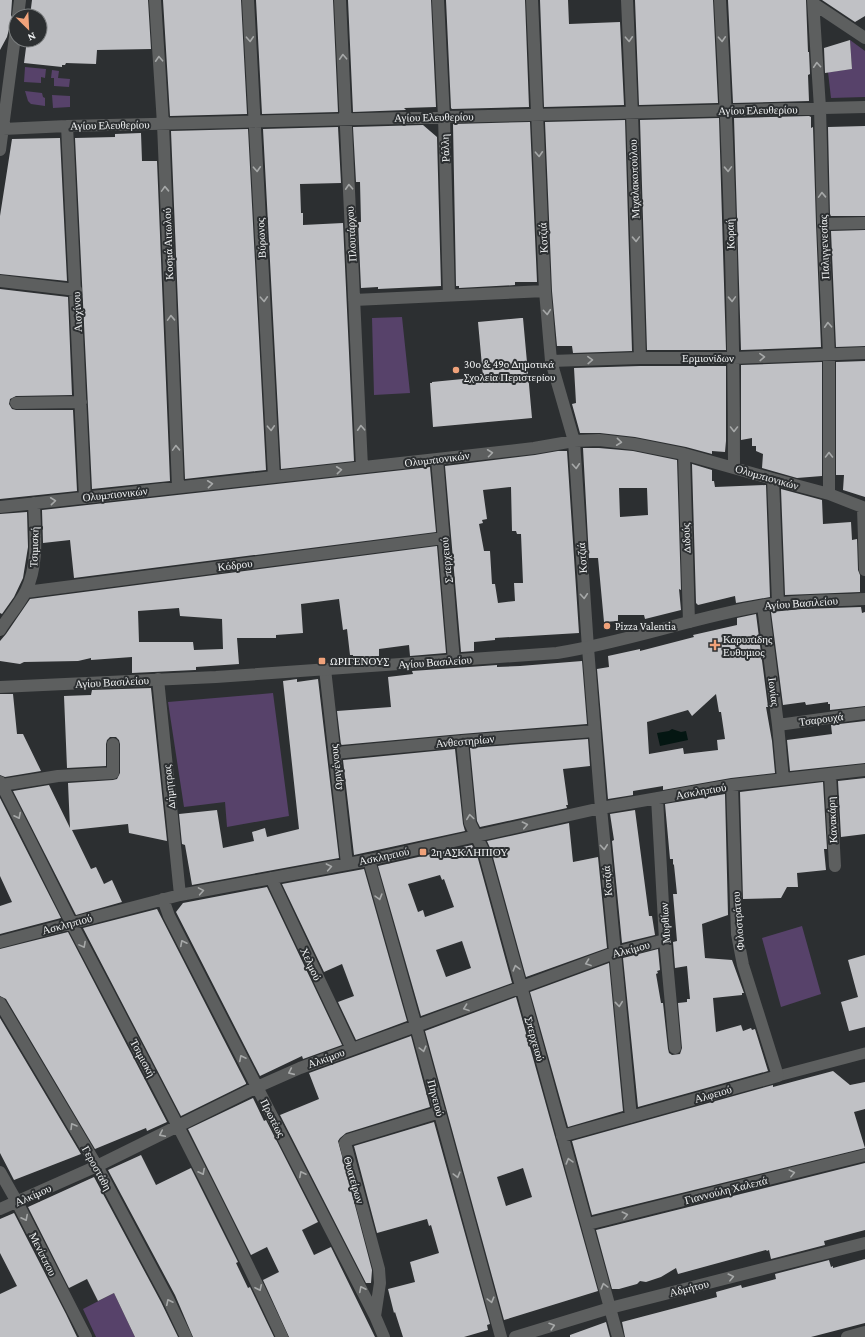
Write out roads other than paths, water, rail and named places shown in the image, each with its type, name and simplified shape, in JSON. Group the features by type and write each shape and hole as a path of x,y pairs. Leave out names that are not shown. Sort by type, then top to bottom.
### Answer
{"street":[{"name":"Κοσμά Αιτωλού","path":"155,0 163,124 178,487"},
{"name":"Βύρωνος","path":"248,0 274,477"},
{"name":"Πλουτάρχου","path":"340,0 362,467"},
{"name":"Ράλλη","path":"438,0 444,117 450,296"},
{"name":"Κοτζιά","path":"532,0 545,291 551,361 574,441 588,648 601,808 631,1117"},
{"name":"Μιχαλακοπούλου","path":"627,0 640,358"},
{"name":"Κοραή","path":"720,0 726,111 734,358 734,468"},
{"path":"813,2 865,38"},
{"name":"Παλιγγενεσίας","path":"813,2 820,108 823,224 829,354 829,494"},
{"path":"0,150 5,73 11,48"},
{"name":"Αγίου Ελευθερίου","path":"2,129 67,126 865,107"},
{"name":"Αισχίνου","path":"67,126 85,498"},
{"path":"823,224 865,223"},
{"path":"0,281 76,290"},
{"path":"354,300 545,291"},
{"name":"Ερμιονίδων","path":"551,361 640,358 734,358 865,353"},
{"path":"16,403 81,402"},
{"name":"Ολυμπιονικών","path":"0,507 534,448 574,441 599,440 634,444 684,454 773,480 829,494 864,508"},
{"name":"Διδούς","path":"684,454 689,622"},
{"name":"Σπερχειού","path":"437,459 454,661"},
{"path":"773,480 778,603"},
{"name":"Τσιμισκή","path":"0,630 26,592 32,575 35,554 34,503"},
{"path":"864,508 865,570"},
{"name":"Κόδρου","path":"26,592 444,538"},
{"name":"Αγίου Βασιλείου","path":"0,687 216,677 557,653 588,648 689,622 778,603 865,599"},
{"name":"Ιωνίας","path":"763,606 778,725 783,779"},
{"name":"Ωριγένους","path":"325,670 346,864"},
{"name":"Δήμητρας","path":"158,680 180,895"},
{"name":"Τσαρουχά","path":"778,725 865,713"},
{"name":"Ανθεστηρίων","path":"335,753 462,741 595,731"},
{"name":"Σπερχειού","path":"462,741 470,823 484,852 618,1337"},
{"path":"1,783 58,776 113,773 113,744"},
{"name":"Ασκληπιού","path":"0,942 180,895 368,860 601,808 732,785 865,770"},
{"name":"Κανακάρη","path":"830,774 834,866"},
{"name":"Τσιμισκή","path":"1,783 72,923 179,1126 250,1268 282,1337"},
{"name":"Φιλοστράτου","path":"732,785 737,934 743,965 778,1076"},
{"name":"Μυρθίων","path":"657,798 665,940 675,1048"},
{"name":"Πηνειού","path":"368,860 440,1112 501,1337"},
{"name":"Χελμού","path":"271,878 352,1049"},
{"name":"Πρωτέως","path":"163,899 169,916 376,1316 384,1337"},
{"name":"Αλκίμου","path":"0,1208 17,1202 96,1166 257,1087 300,1068 614,953 665,940"},
{"name":"Γεροστάθη","path":"0,1003 96,1166 168,1300 186,1337"},
{"name":"Αλφειού","path":"562,1136 865,1053"},
{"name":"Θυατείρων","path":"376,1316 380,1283 379,1269 345,1143 348,1140 440,1112"},
{"name":"Γιαννούλη Χαλεπά","path":"588,1224 865,1155"},
{"name":"Μενίππου","path":"0,1172 17,1202 86,1337"},
{"name":"Αδμήτου","path":"515,1337 610,1308 865,1243"},
{"path":"847,1337 865,1332"}],"place":[{"name":"30ο & 49ο Δημοτικά Σχολεία Περιστερίου","path":"456,370"},
{"name":"Pizza Valentia","path":"607,626"},
{"name":"Καρυπιδης Ευθυμιος","path":"715,645"},
{"name":"ΩΡΙΓΕΝΟΥΣ","path":"322,661"},
{"name":"2η ΑΣΚΛΗΠΙΟΥ","path":"423,852"}]}
